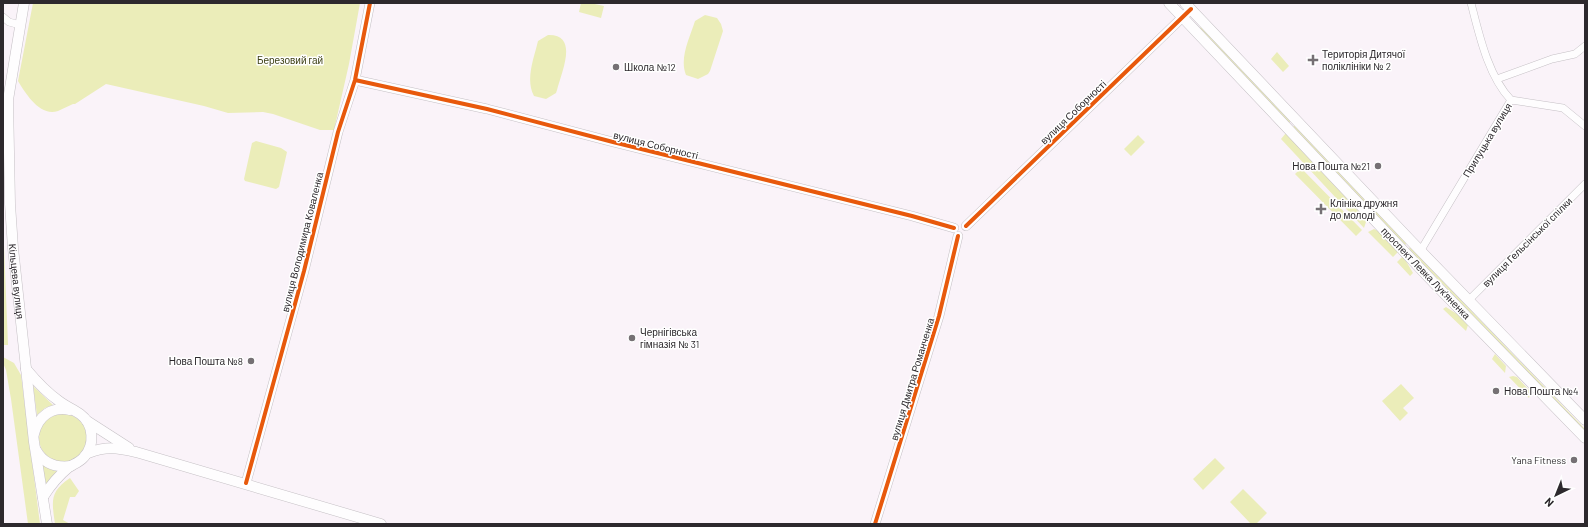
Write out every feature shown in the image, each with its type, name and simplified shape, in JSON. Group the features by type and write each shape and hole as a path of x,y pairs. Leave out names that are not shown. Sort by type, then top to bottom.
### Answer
{"main road":[{"name":"Кільцева вулиця","path":"24,3 8,100 8,153 13,248 34,442 47,524"},
{"name":"проспект Левка Лукʼяненка","path":"1169,3 1434,283 1585,438"},
{"name":"проспект Левка Лукʼяненка","path":"1188,6 1585,420"},
{"path":"26,369 48,392 86,420 136,452"},
{"name":"Кільцева вулиця","path":"71,466 56,466 50,464 39,455 34,442 34,433 36,425 47,413 64,408 72,410"},
{"path":"86,420 90,427 92,436 88,453"},
{"path":"43,497 55,480 71,466 78,463 88,453 101,448 115,448 136,452 246,483 314,505 381,524"}],"street":[{"name":"вулиця Володимира Коваленка","path":"246,483 306,264 338,132 355,80 370,3"},
{"path":"1471,3 1484,54 1505,94 1510,100"},
{"name":"вулиця Соборності","path":"966,226 1182,18 1188,6"},
{"path":"3,17 9,22 20,25"},
{"path":"1497,79 1552,59 1575,54 1585,46"},
{"name":"вулиця Соборності","path":"355,80 487,109 612,142 912,216 954,228 956,224 960,223 966,226"},
{"name":"Прилуцька вулиця","path":"1421,250 1510,100 1563,108 1585,126"},
{"name":"вулиця Гельсінської спілки","path":"1469,300 1585,184"},
{"name":"вулиця Соборності","path":"958,236 963,236 966,234 966,226"},
{"path":"954,228 954,232 958,236"},
{"name":"вулиця Дмитра Романченка","path":"875,524 939,316 958,236"}],"green space":[{"name":"Березовий гай","path":"33,3 360,3 349,64 334,130 320,130 273,114 263,112 228,113 204,106 106,84 75,104 58,111 45,111 29,98 18,81"},
{"path":"581,3 604,6 601,18 579,12"},
{"path":"705,15 717,18 723,31 710,71 708,74 698,79 686,75 684,68 684,55 695,21"},
{"path":"1201,27 1291,121 1289,123 1199,29"},
{"path":"548,35 557,36 563,40 566,47 566,55 565,64 556,93 546,99 534,96 531,90 530,76 538,41"},
{"path":"1277,52 1289,66 1283,72 1271,59"},
{"path":"1295,125 1407,243 1405,245 1293,127"},
{"path":"1286,133 1362,215 1366,222 1364,228 1281,139"},
{"path":"1138,135 1145,142 1131,156 1124,149"},
{"path":"256,141 281,148 287,152 279,187 276,189 245,181 244,179 252,143"},
{"path":"1301,168 1362,230 1356,236 1295,174"},
{"path":"3,220 8,345 3,345"},
{"path":"1374,229 1378,231 1398,252 1393,257 1368,232"},
{"path":"1410,247 1585,429 1585,432 1409,249"},
{"path":"1403,256 1413,273 1410,276 1397,262"},
{"path":"1446,307 1460,316 1468,325 1466,331 1443,309"},
{"path":"1495,354 1506,366 1505,373 1492,359"},
{"path":"3,357 14,363 21,375 40,524 28,524 11,399"},
{"path":"1509,377 1517,377 1531,392 1529,398"},
{"path":"1401,384 1414,398 1403,408 1408,413 1400,421 1382,401"},
{"path":"33,386 53,405 45,408 37,415"},
{"path":"58,414 68,414 80,421 87,433 87,443 80,455 68,462 58,462 50,458 43,451 39,443 39,433 43,425 50,418"},
{"path":"1215,458 1225,468 1203,490 1193,479"},
{"path":"42,464 58,472 46,484"},
{"path":"70,478 79,491 75,497 70,497 63,520 70,524 55,524 53,503 55,493 63,483"},
{"path":"1243,489 1267,513 1256,524 1251,524 1230,502"}],"cycle path":[{"path":"246,483 304,271 338,132 355,80 370,3"},
{"path":"966,226 1191,9"},
{"path":"355,80 487,109 613,142 912,216 954,228"},
{"path":"875,524 939,316 958,236"}],"place":[{"name":"Територія Дитячої поліклініки № 2","path":"1313,60"},
{"name":"Школа №12","path":"616,67"},
{"name":"Нова Пошта №21","path":"1378,166"},
{"name":"Клініка дружня до молоді","path":"1321,209"},
{"name":"Чернігівська гімназія № 31","path":"632,338"},
{"name":"Нова Пошта №8","path":"251,361"},
{"name":"Нова Пошта №4","path":"1496,391"},
{"name":"Yana Fitness","path":"1574,460"}]}
